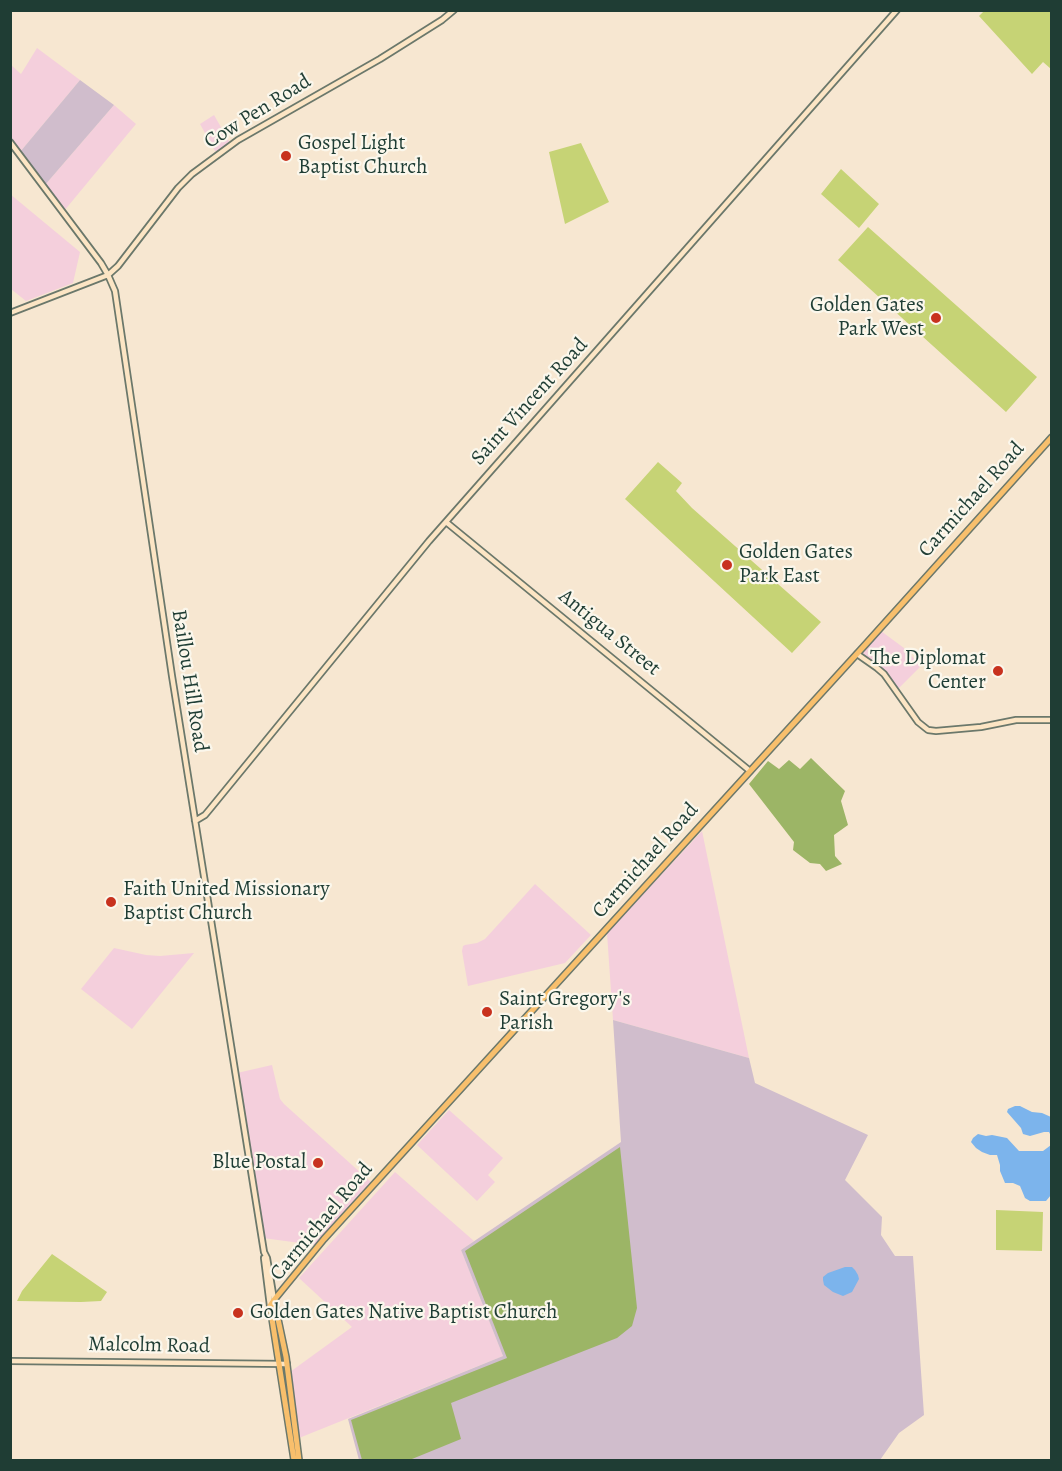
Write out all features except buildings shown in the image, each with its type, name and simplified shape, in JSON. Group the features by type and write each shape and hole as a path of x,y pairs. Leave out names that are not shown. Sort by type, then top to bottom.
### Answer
{"main road":[{"name":"Carmichael Road","path":"277,1313 281,1292 324,1239 857,654 1052,436"},
{"path":"270,1306 281,1292"},
{"name":"Baillou Hill Road","path":"274,1300 294,1461"},
{"name":"Baillou Hill Road","path":"270,1306 283,1364 299,1461"}],"street":[{"name":"Cow Pen Road","path":"108,275 118,266 178,188 200,168 237,140 387,54 454,10"},
{"name":"Saint Vincent Road","path":"195,821 205,815 446,522 897,10"},
{"name":"Baillou Hill Road","path":"10,142 108,275 115,295 149,532 265,1255 270,1306"},
{"path":"10,313 108,275"},
{"name":"Antigua Street","path":"446,522 750,771"},
{"path":"857,654 884,674 918,723 928,730 981,727 1016,720 1052,720"},
{"name":"Baillou Hill Road","path":"265,1255 274,1300"},
{"name":"Malcolm Road","path":"10,1361 283,1364"}],"shaded area":[{"path":"37,48 80,80 20,152 11,139 10,64 21,74"},
{"path":"80,80 114,105 45,185 20,152"},
{"path":"114,105 136,124 64,211 45,185"},
{"path":"214,115 230,143 218,151 215,151 200,124"},
{"path":"10,194 80,252 73,283 26,301 11,289"},
{"path":"881,631 908,651 920,667 897,690 886,675 859,655"},
{"path":"702,831 749,1058 613,1020 607,933"},
{"path":"535,884 591,935 565,963 468,986 463,946 485,939"},
{"path":"114,948 160,956 194,953 132,1029 81,989"},
{"path":"613,1020 749,1058 755,1083 868,1135 845,1180 882,1217 881,1235 895,1256 913,1256 924,1415 899,1433 880,1460 359,1460 348,1419 503,1356 461,1250 621,1142"},
{"path":"272,1065 280,1099 284,1104 371,1182 315,1245 263,1238 237,1073"},
{"path":"449,1110 503,1158 488,1175 495,1182 477,1201 417,1145"},
{"path":"395,1172 474,1241 461,1250 503,1356 299,1438 290,1372 352,1327 299,1278"}],"green space":[{"path":"984,11 1051,11 1051,69 1043,62 1032,74 979,16"},
{"path":"581,143 609,202 565,224 549,152"},
{"path":"841,169 879,204 859,228 821,194"},
{"name":"Golden Gates Park West","path":"868,227 1037,377 1006,412 838,260"},
{"name":"Golden Gates Park East","path":"658,462 682,483 676,491 692,508 821,622 792,653 625,499"},
{"path":"811,758 845,791 841,801 848,825 834,835 835,856 842,864 826,871 820,864 810,863 793,850 794,842 749,784 768,761 779,769 789,760 800,769"},
{"path":"620,1147 637,1308 632,1326 617,1338 451,1403 461,1439 412,1460 362,1460 351,1420 507,1358 465,1251"},
{"path":"996,1210 1043,1212 1042,1251 996,1250"},
{"path":"52,1254 107,1292 101,1301 17,1301 22,1291"}],"water":[{"path":"1015,1106 1051,1117 1051,1136 1049,1132 1030,1136 1023,1134 1021,1128 1007,1112"},
{"path":"978,1134 1007,1138 1019,1151 1043,1151 1051,1145 1051,1195 1046,1201 1030,1201 1025,1198 1020,1186 1005,1183 997,1155 982,1152 971,1142"},
{"path":"845,1267 852,1267 859,1279 852,1292 843,1296 824,1285 823,1277"}],"place":[{"name":"Gospel Light Baptist Church","path":"286,156"},
{"name":"Golden Gates Park West","path":"936,318"},
{"name":"Golden Gates Park East","path":"727,565"},
{"name":"The Diplomat Center","path":"998,671"},
{"name":"Faith United Missionary Baptist Church","path":"111,902"},
{"name":"Saint Gregory's Parish","path":"487,1012"},
{"name":"Blue Postal","path":"318,1163"},
{"name":"Golden Gates Native Baptist Church","path":"238,1313"}]}
